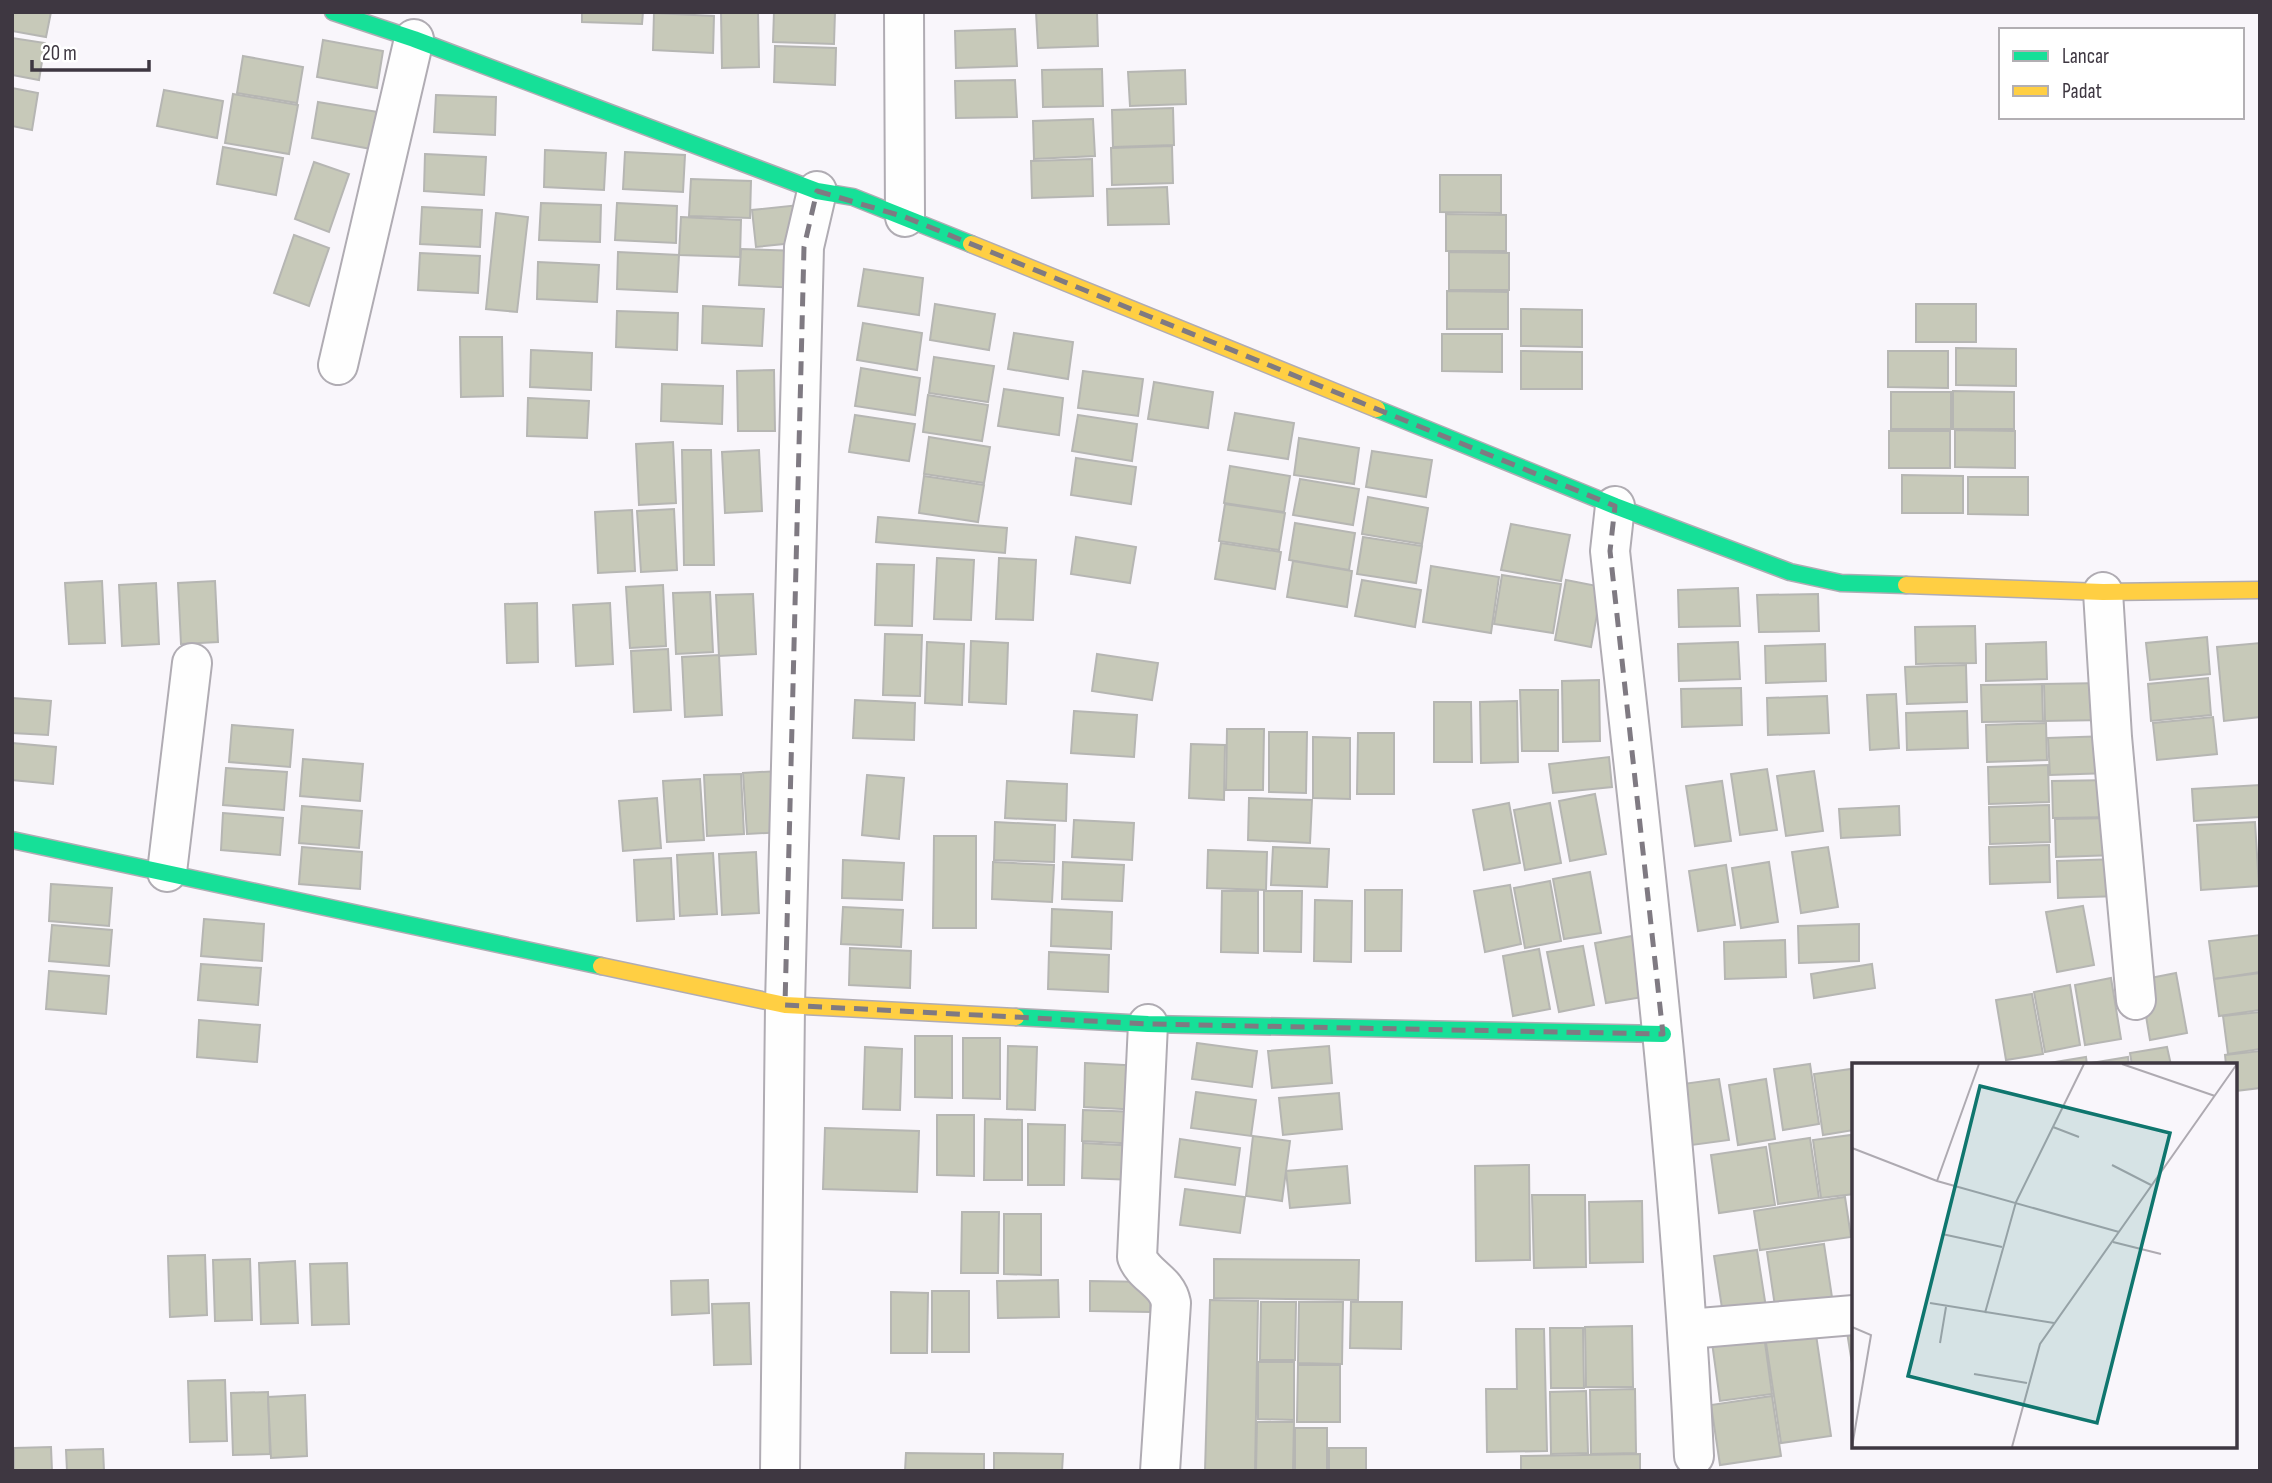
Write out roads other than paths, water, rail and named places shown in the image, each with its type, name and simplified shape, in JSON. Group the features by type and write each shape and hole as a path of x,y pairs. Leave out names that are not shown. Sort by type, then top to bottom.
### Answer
{"street":[{"path":"333,12 414,39 817,191 853,197 1615,506 1790,572 1841,583 2103,592 2260,590"},
{"path":"904,12 905,217"},
{"path":"338,365 414,39"},
{"path":"780,1471 785,1005 804,247 817,191"},
{"path":"1615,506 1611,551 1663,1034 1688,1329 1694,1456"},
{"path":"2103,592 2112,737 2136,1000"},
{"path":"167,872 192,663"},
{"path":"12,840 785,1005 1148,1024 1663,1034"},
{"path":"1148,1024 1137,1257 1144,1268 1164,1286 1171,1303 1160,1471"},
{"path":"1688,1329 1852,1315"}]}
